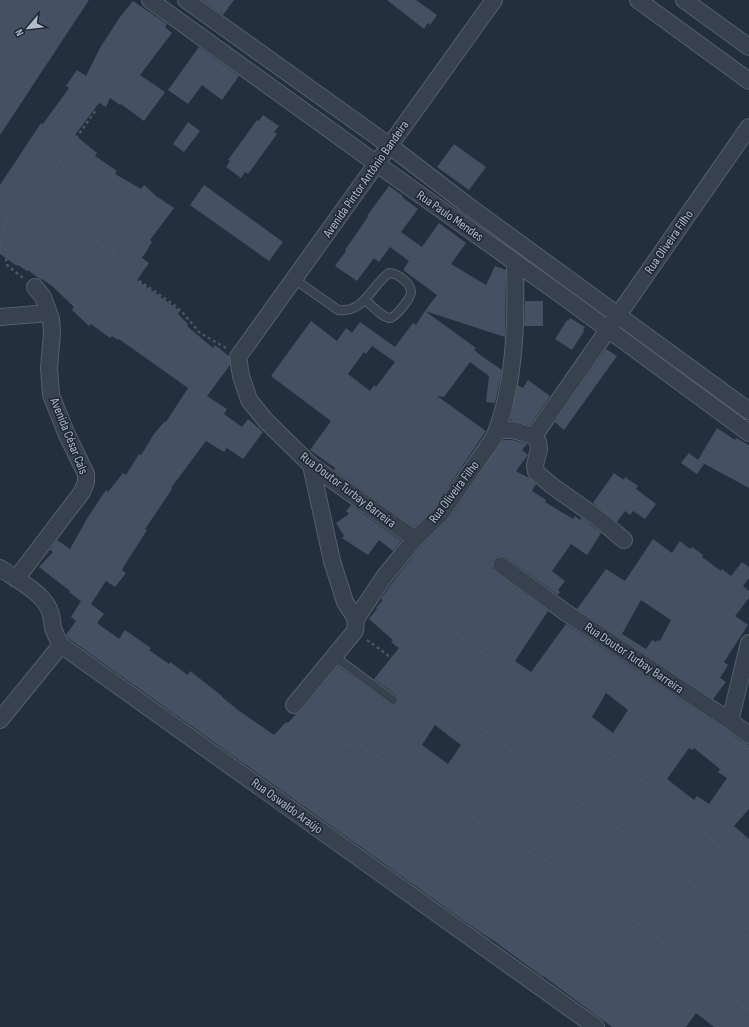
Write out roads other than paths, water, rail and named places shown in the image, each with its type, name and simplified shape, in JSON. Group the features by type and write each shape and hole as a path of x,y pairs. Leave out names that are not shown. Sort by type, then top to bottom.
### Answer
{"street":[{"name":"Rua Paulo Mendes","path":"186,0 390,146 467,205 749,412"},
{"name":"Avenida Pintor Antônio Bandeira","path":"238,357 494,0"},
{"path":"638,0 749,81"},
{"path":"684,0 749,47"},
{"name":"Rua Paulo Mendes","path":"154,1 377,164 564,297 749,433"},
{"name":"Rua Oliveira Filho","path":"534,436 749,126"},
{"path":"456,220 467,205"},
{"name":"Rua Oliveira Filho","path":"294,705 335,657 384,578 415,539 441,514 493,439 497,430 509,386 514,342 515,263"},
{"path":"564,297 573,283"},
{"name":"Avenida César Cals","path":"16,579 82,492 86,482 86,474 67,435 51,395 50,368 52,333 49,313 43,297 35,287"},
{"path":"0,316 49,313"},
{"name":"Rua Doutor Turbay Barreira","path":"238,357 241,376 249,400 266,420 311,465 415,539"},
{"path":"720,412 731,398"},
{"path":"497,430 513,430 534,436 538,442 539,449 535,465 536,472 624,540"},
{"path":"311,465 332,561 345,602 356,625"},
{"name":"Rua Doutor Turbay Barreira","path":"501,564 565,612 730,720 749,735"},
{"path":"0,568 43,599 48,607 54,629 61,645 0,720"},
{"path":"730,720 749,643"},
{"name":"Rua Oswaldo Araújo","path":"61,645 596,1027"}],"lane":[{"path":"294,279 338,310 345,310 362,303 383,277 389,273 394,273 408,284 411,290 411,296 396,315 390,318 384,316 365,300"},
{"path":"335,657 393,700"}]}
